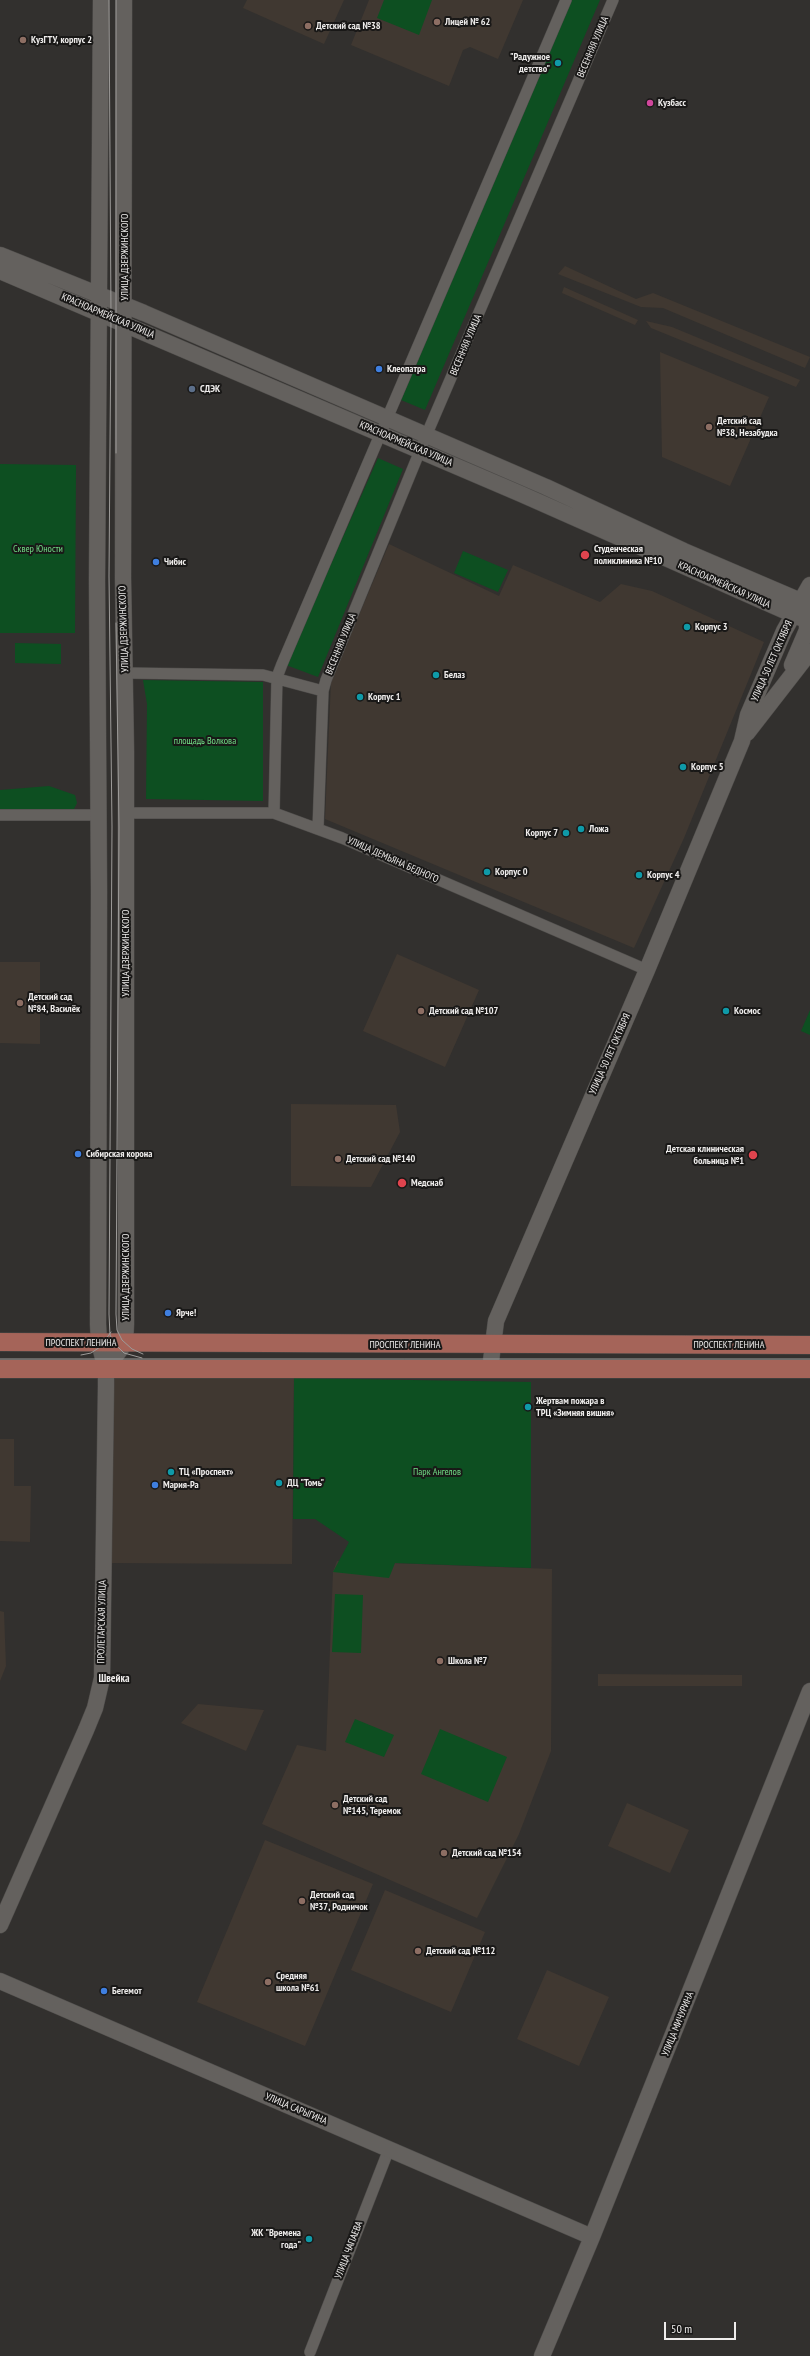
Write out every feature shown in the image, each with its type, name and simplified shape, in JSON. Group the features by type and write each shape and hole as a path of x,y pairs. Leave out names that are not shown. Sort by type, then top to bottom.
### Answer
{"main road":[{"name":"ПРОСПЕКТ ЛЕНИНА","path":"0,1342 810,1345"},
{"path":"0,1368 810,1369"}],"street":[{"path":"101,0 97,573 99,1343 106,1369"},
{"name":"УЛИЦА ДЗЕРЖИНСКОГО","path":"124,0 125,322 123,578 126,673 125,1343"},
{"path":"274,813 278,678 383,426 566,0"},
{"name":"ВЕСЕННЯЯ УЛИЦА","path":"318,828 323,691 424,443 613,0"},
{"name":"КРАСНОАРМЕЙСКАЯ УЛИЦА","path":"0,255 125,306 383,426"},
{"name":"КРАСНОАРМЕЙСКАЯ УЛИЦА","path":"0,271 424,443 801,607"},
{"name":"УЛИЦА 50 ЛЕТ ОКТЯБРЯ","path":"490,1369 496,1320 647,970 742,741 748,715 801,607 810,585"},
{"path":"780,690 804,639 809,622 806,608 801,607"},
{"name":"УЛИЦА 50 ЛЕТ ОКТЯБРЯ","path":"742,741 810,652"},
{"path":"126,673 263,675 323,691"},
{"name":"УЛИЦА ДЕМЬЯНА БЕДНОГО","path":"126,813 274,813 318,828 647,970"},
{"path":"0,815 98,815"},
{"path":"106,1369 125,1343"},
{"name":"ПРОЛЕТАРСКАЯ УЛИЦА","path":"0,1925 86,1730 100,1690 102,1662 106,1369"},
{"name":"УЛИЦА МИЧУРИНА","path":"542,2356 592,2236 810,1691"},
{"name":"УЛИЦА САРЫГИНА","path":"0,1981 592,2236"},
{"name":"УЛИЦА ЧАПАЕВА","path":"310,2352 389,2149"}],"shaded area":[{"name":"Детский сад №38","path":"247,0 344,0 324,44 243,8"},
{"name":"Лицей № 62","path":"369,0 523,0 498,59 470,47 463,50 449,86 351,45"},
{"path":"565,266 636,299 653,293 810,357 805,368 663,308 641,307 558,274"},
{"path":"564,287 638,320 635,325 562,293"},
{"path":"646,321 672,327 800,380 796,387 651,328"},
{"name":"Детский сад №38, Незабудка","path":"660,352 769,397 730,486 662,457"},
{"path":"389,544 499,596 513,565 600,602 621,584 652,591 764,642 684,838 634,948 325,819 331,682"},
{"name":"Детский сад №107","path":"397,954 479,990 445,1067 363,1031"},
{"name":"Детский сад №84, Василёк","path":"0,962 40,962 40,1044 0,1043"},
{"name":"Детский сад №140","path":"291,1104 396,1105 400,1132 371,1187 291,1186"},
{"path":"111,1377 294,1378 292,1564 110,1563"},
{"path":"0,1439 14,1439 14,1486 31,1486 30,1542 0,1541"},
{"name":"Школа №7","path":"337,1561 552,1569 551,1751 519,1834 477,1918 262,1824 297,1745 326,1751 333,1572"},
{"path":"0,1611 4,1612 6,1666 0,1681"},
{"path":"598,1674 742,1675 742,1686 598,1686"},
{"path":"198,1704 264,1710 246,1751 181,1723"},
{"path":"627,1803 689,1830 670,1873 608,1846"},
{"path":"265,1840 373,1884 305,2046 197,2002"},
{"name":"Детский сад №112","path":"385,1890 485,1932 451,2012 351,1970"},
{"path":"547,1970 609,1997 579,2066 517,2039"}],"green space":[{"path":"384,0 432,0 419,35 377,18"},
{"path":"571,0 600,0 425,410 401,400"},
{"path":"378,458 403,469 318,677 286,665"},
{"name":"Сквер Юности","path":"0,464 76,465 75,633 0,633"},
{"path":"463,551 508,570 498,592 454,573"},
{"path":"15,643 61,644 61,664 15,663"},
{"name":"площадь Волкова","path":"143,680 263,682 263,801 146,799 147,704"},
{"path":"49,786 75,795 77,803 74,809 70,811 0,811 0,790"},
{"path":"810,1010 810,1035 801,1031"},
{"name":"Парк Ангелов","path":"294,1378 531,1382 531,1568 395,1563 389,1578 333,1572 349,1542 315,1519 293,1519"},
{"path":"335,1594 363,1595 361,1653 332,1652"},
{"path":"355,1719 394,1735 384,1757 345,1742"},
{"path":"440,1729 507,1757 488,1802 421,1774"}],"tram line":[{"path":"109,0 111,317 109,576 112,827 109,1314 110,1335 114,1343 124,1353 142,1358"},
{"path":"116,0 116,453"},
{"path":"116,623 119,827 116,1314 117,1330 122,1340 132,1349 143,1354"},
{"path":"81,1355 91,1353 100,1347 111,1332"},
{"path":"0,1359 810,1359"}],"place":[{"name":"Лицей № 62","path":"437,22"},
{"name":"Детский сад №38","path":"308,26"},
{"name":"КузГТУ, корпус 2","path":"23,40"},
{"name":"\"Радужное детство\"","path":"558,63"},
{"name":"Кузбасс","path":"650,103"},
{"name":"Клеопатра","path":"379,369"},
{"name":"СДЭК","path":"192,389"},
{"name":"Детский сад №38, Незабудка","path":"709,427"},
{"name":"Студенческая поликлиника №10","path":"585,555"},
{"name":"Чибис","path":"156,562"},
{"name":"Корпус 3","path":"687,627"},
{"name":"Белаз","path":"436,675"},
{"name":"Корпус 1","path":"360,697"},
{"name":"Корпус 5","path":"683,767"},
{"name":"Ложа","path":"581,829"},
{"name":"Корпус 7","path":"566,833"},
{"name":"Корпус 0","path":"487,872"},
{"name":"Корпус 4","path":"639,875"},
{"name":"Детский сад №84, Василёк","path":"20,1003"},
{"name":"Детский сад №107","path":"421,1011"},
{"name":"Космос","path":"726,1011"},
{"name":"Сибирская корона","path":"78,1154"},
{"name":"Детская клиническая больница №1","path":"753,1155"},
{"name":"Детский сад №140","path":"338,1159"},
{"name":"Медснаб","path":"402,1183"},
{"name":"Ярче!","path":"168,1313"},
{"name":"Жертвам пожара в ТРЦ «Зимняя вишня»","path":"528,1407"},
{"name":"ТЦ «Проспект»","path":"171,1472"},
{"name":"ДЦ \"Томь\"","path":"279,1483"},
{"name":"Мария-Ра","path":"155,1485"},
{"name":"Школа №7","path":"440,1661"},
{"name":"Детский сад №145, Теремок","path":"335,1805"},
{"name":"Детский сад №154","path":"444,1853"},
{"name":"Детский сад №37, Родничок","path":"302,1901"},
{"name":"Детский сад №112","path":"418,1951"},
{"name":"Средняя школа №61","path":"268,1982"},
{"name":"Бегемот","path":"104,1991"},
{"name":"ЖК \"Времена года\"","path":"309,2239"}],"district":[{"name":"Швейка","path":"114,1679"}]}
